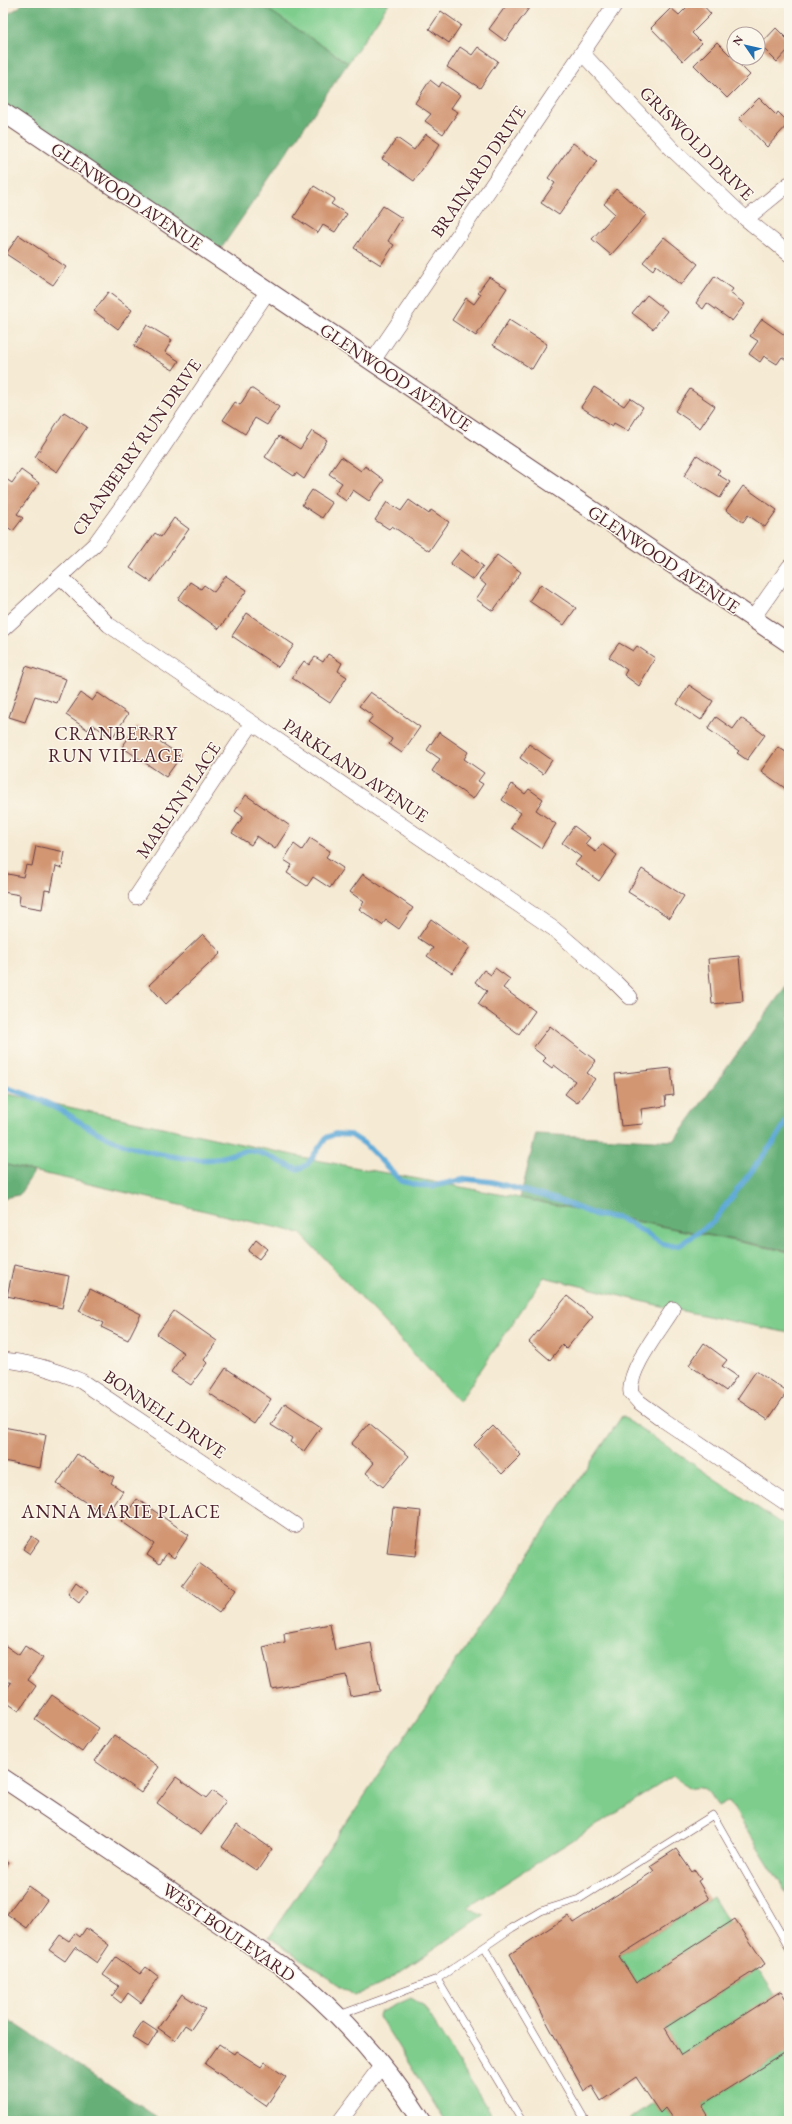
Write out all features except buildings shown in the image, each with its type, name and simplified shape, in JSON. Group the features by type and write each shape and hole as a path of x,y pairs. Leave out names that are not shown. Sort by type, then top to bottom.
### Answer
{"street":[{"name":"BRAINARD DRIVE","path":"372,362 616,3"},
{"name":"GRISWOLD DRIVE","path":"582,53 674,151 746,219 789,254"},
{"name":"GLENWOOD AVENUE","path":"3,112 789,643"},
{"path":"746,219 789,184"},
{"name":"CRANBERRY RUN DRIVE","path":"3,629 95,544 268,291"},
{"path":"752,618 789,567"},
{"name":"PARKLAND AVENUE","path":"61,577 109,625 554,929 614,981 630,997"},
{"name":"MARLYN PLACE","path":"136,897 252,723"},
{"path":"673,1309 631,1379 631,1393 665,1421 789,1505"},
{"name":"BONNELL DRIVE","path":"3,1360 29,1363 57,1370 81,1381 295,1525"},
{"name":"WEST BOULEVARD","path":"3,1778 281,1965 339,2015 368,2046 422,2121"},
{"path":"340,2121 382,2065"}],"lane":[{"path":"339,2015 437,1978 512,1928 541,1911 579,1899 714,1815 789,1948"},
{"path":"484,1947 584,2118 582,2121"},
{"path":"437,1978 522,2121"}],"green space":[{"path":"23,3 258,3 348,63 216,256 3,112 3,17 18,8"},
{"path":"258,3 389,3 348,63"},
{"path":"789,982 789,1251 520,1198 536,1134 674,1141"},
{"path":"3,1093 316,1160 520,1198 789,1252 789,1333 673,1309 544,1277 459,1402 300,1233 3,1164"},
{"path":"3,1164 34,1172 19,1195 3,1198"},
{"path":"622,1416 789,1529 789,1897 729,1801 718,1807 713,1797 707,1790 700,1787 689,1788 673,1776 468,1907 484,1915 390,1979 355,1996 269,1937"},
{"path":"713,1897 729,1923 636,1983 619,1956"},
{"path":"758,1969 775,1995 681,2055 665,2028"},
{"path":"411,1998 423,2005 495,2121 445,2121 379,2016 380,2012"},
{"path":"3,2016 163,2121 3,2121"},
{"path":"789,2050 789,2121 702,2121 702,2105"},
{"path":"653,2103 660,2113 665,2108 674,2121 627,2121"}],"waterway":[{"path":"3,1087 48,1103 115,1141 143,1150 182,1158 205,1160 220,1158 244,1151 253,1151 259,1152 298,1169 307,1165 326,1138 335,1134 351,1135 365,1144 401,1181 417,1185 433,1186 467,1179 492,1182 558,1200 596,1215 618,1218 663,1244 671,1246 680,1245 713,1222 776,1139 789,1117"}],"district":[{"name":"CRANBERRY RUN VILLAGE","path":"116,744"},
{"name":"ANNA MARIE PLACE","path":"121,1511"}]}
